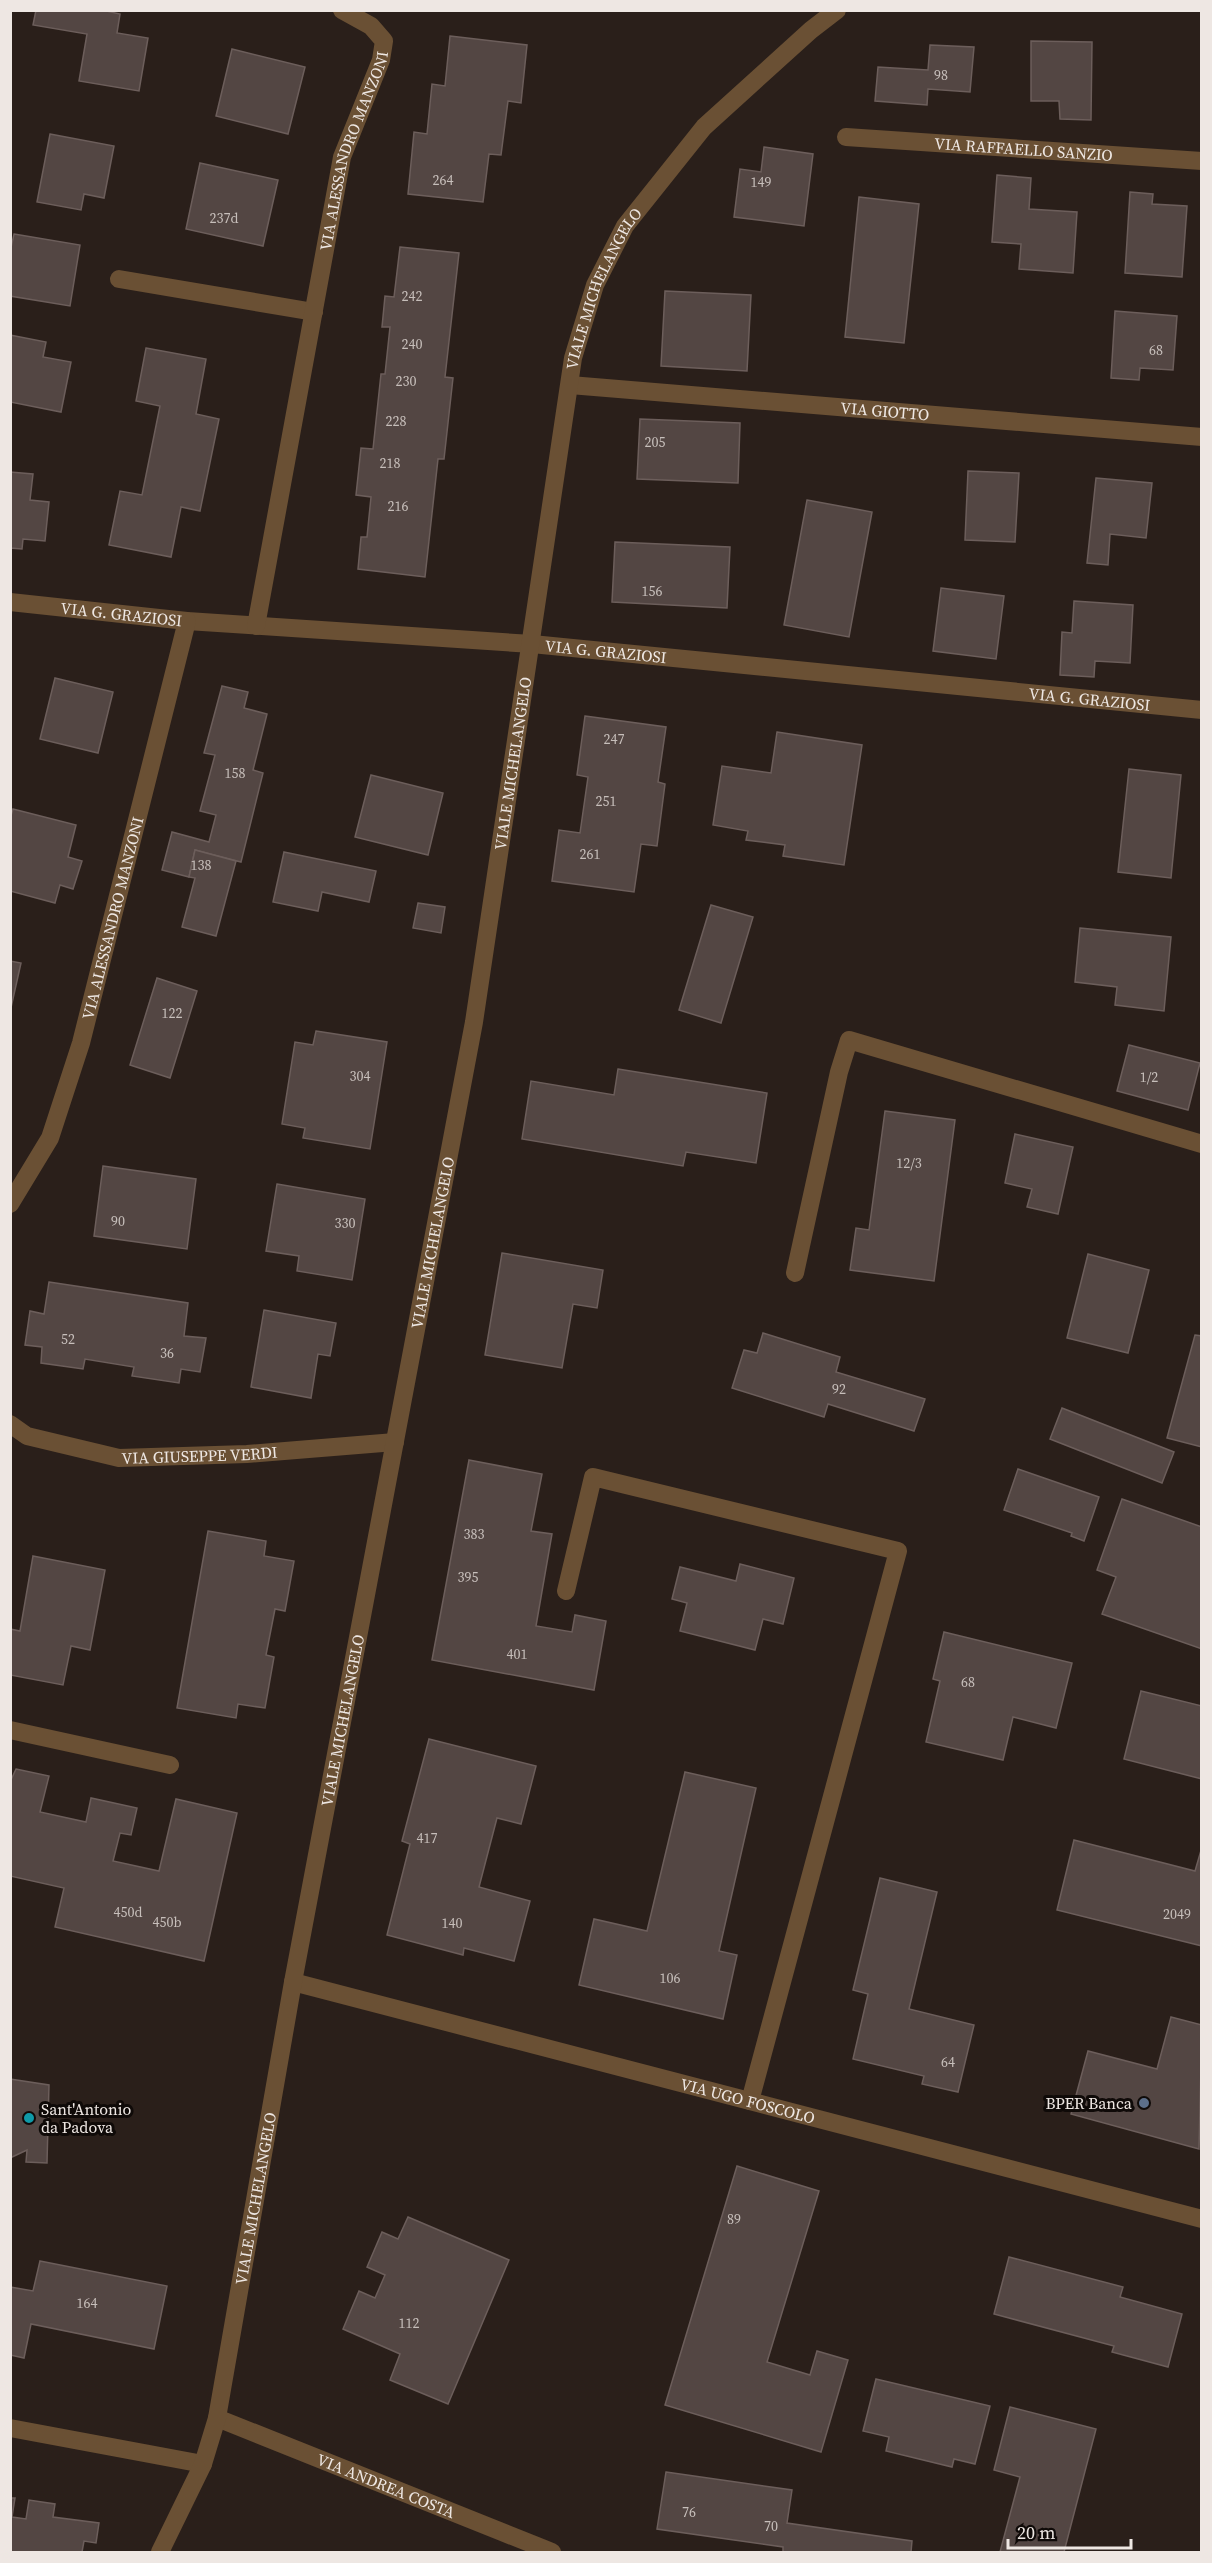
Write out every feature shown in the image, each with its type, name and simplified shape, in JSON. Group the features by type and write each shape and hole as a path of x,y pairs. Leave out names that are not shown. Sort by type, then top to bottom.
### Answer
{"street":[{"name":"VIA ALESSANDRO MANZONI","path":"256,626 342,157 381,60 384,41 371,26 342,10"},
{"name":"VIALE MICHELANGELO","path":"160,2553 203,2464 217,2418 293,1983 474,1022 573,358 595,285 625,226 704,127 837,10"},
{"name":"VIA RAFFAELLO SANZIO","path":"846,137 1202,161"},
{"path":"119,279 314,312"},
{"name":"VIA GIOTTO","path":"570,385 1202,437"},
{"name":"VIA G. GRAZIOSI","path":"10,602 187,621 532,644 1202,710"},
{"name":"VIA ALESSANDRO MANZONI","path":"10,1204 50,1138 81,1043 187,621"},
{"path":"795,1273 839,1072 849,1040 1202,1144"},
{"name":"VIA GIUSEPPE VERDI","path":"10,1424 27,1436 119,1458 247,1454 395,1443"},
{"path":"566,1591 593,1477 898,1551 750,2101"},
{"path":"10,1730 170,1765"},
{"name":"VIA UGO FOSCOLO","path":"293,1983 1202,2218"},
{"name":"VIA ANDREA COSTA","path":"217,2418 552,2553"},
{"path":"10,2428 203,2464"}],"building":[{"path":"36,10 102,10 120,14 117,33 148,38 139,91 79,81 87,34 33,25"},
{"path":"450,36 527,45 521,103 508,101 501,155 489,154 483,202 408,194 414,132 427,134 432,84 445,86"},
{"path":"1031,41 1092,42 1091,120 1060,119 1059,101 1031,101"},
{"path":"930,45 974,47 970,92 928,89 927,105 875,101 878,67 928,70"},
{"path":"232,49 305,67 288,134 216,116"},
{"path":"50,134 114,146 104,198 84,194 81,210 37,202"},
{"path":"764,147 813,154 804,226 734,217 740,169 761,172"},
{"path":"200,163 278,180 263,246 186,229"},
{"path":"997,175 1031,178 1029,209 1077,212 1073,273 1019,269 1021,244 992,242"},
{"path":"1130,192 1153,194 1152,204 1187,206 1182,277 1125,273"},
{"path":"859,197 919,204 904,343 845,337"},
{"path":"14,234 80,245 70,306 10,296 10,252"},
{"path":"400,247 459,253 445,377 453,378 444,459 438,459 425,577 358,569 361,537 367,537 371,497 356,495 361,448 373,449 381,374 385,374 390,327 382,327 385,296 394,297"},
{"path":"665,291 751,295 747,371 661,366"},
{"path":"1115,311 1177,316 1173,370 1140,368 1139,380 1111,378"},
{"path":"10,335 46,342 43,357 71,362 61,412 10,402"},
{"path":"146,348 206,359 196,414 219,419 200,511 181,507 171,557 109,545 120,491 142,495 160,406 136,401"},
{"path":"640,419 740,423 738,483 637,479"},
{"path":"968,471 1019,473 1015,542 965,540"},
{"path":"10,472 33,474 30,500 49,502 45,541 23,539 22,549 10,548"},
{"path":"1096,478 1152,483 1146,538 1110,534 1108,565 1087,563"},
{"path":"807,500 872,512 849,637 784,625"},
{"path":"615,542 730,547 727,608 612,602"},
{"path":"941,588 1004,596 996,659 933,651"},
{"path":"1074,601 1133,605 1130,663 1095,661 1094,677 1060,675 1062,632 1072,633"},
{"path":"55,678 113,692 98,753 40,739"},
{"path":"222,686 248,692 244,708 267,714 253,770 263,773 241,862 195,850 189,877 162,870 172,832 209,842 216,815 200,811 215,755 204,753"},
{"path":"585,716 666,727 658,782 665,784 657,846 641,844 634,892 552,881 559,830 580,833 588,777 577,775"},
{"path":"777,732 862,745 844,865 783,856 785,845 746,840 748,831 713,825 722,766 771,773"},
{"path":"1129,769 1181,775 1171,878 1118,872"},
{"path":"371,775 443,793 428,855 355,837"},
{"path":"13,809 76,825 68,857 82,861 73,889 60,885 55,903 10,891 10,819"},
{"path":"195,850 236,861 216,936 182,927 195,878 189,877"},
{"path":"284,852 376,871 369,902 322,892 318,911 273,902"},
{"path":"418,903 445,907 441,933 413,928"},
{"path":"711,905 753,917 721,1023 679,1010"},
{"path":"1080,928 1171,937 1164,1011 1115,1005 1117,987 1075,982"},
{"path":"10,961 21,963 10,1012"},
{"path":"157,978 197,991 170,1078 130,1065"},
{"path":"316,1031 387,1042 370,1149 303,1138 305,1128 282,1124 295,1042 313,1045"},
{"path":"1129,1045 1200,1063 1188,1110 1117,1091"},
{"path":"618,1069 767,1093 756,1163 686,1152 683,1166 522,1139 531,1081 614,1095"},
{"path":"885,1111 955,1120 934,1281 850,1270 856,1228 869,1230"},
{"path":"1015,1134 1073,1147 1058,1214 1027,1207 1032,1189 1005,1183"},
{"path":"103,1166 196,1179 187,1249 94,1236"},
{"path":"277,1184 365,1199 352,1280 297,1271 299,1256 266,1251"},
{"path":"502,1253 603,1270 597,1308 573,1304 562,1368 485,1355"},
{"path":"1088,1254 1149,1270 1128,1353 1067,1338"},
{"path":"49,1282 188,1303 184,1336 206,1338 200,1372 181,1369 179,1383 132,1376 134,1367 85,1359 83,1369 41,1363 42,1347 25,1345 30,1311 44,1314"},
{"path":"264,1310 336,1323 330,1356 318,1354 311,1398 251,1387"},
{"path":"763,1333 840,1357 836,1372 925,1399 914,1431 828,1404 824,1417 732,1388 744,1350 757,1353"},
{"path":"1195,1335 1202,1336 1202,1447 1167,1438"},
{"path":"1062,1408 1174,1452 1162,1483 1050,1439"},
{"path":"469,1460 542,1474 531,1531 552,1534 536,1626 572,1632 575,1615 606,1621 594,1690 432,1660"},
{"path":"1018,1469 1099,1497 1084,1541 1071,1536 1072,1533 1004,1510"},
{"path":"1122,1499 1202,1527 1202,1649 1102,1614 1116,1577 1097,1570"},
{"path":"208,1531 266,1541 264,1556 294,1561 285,1611 275,1609 266,1655 274,1657 265,1708 238,1704 236,1718 177,1708"},
{"path":"33,1556 105,1570 90,1650 71,1646 63,1685 10,1675 10,1629 20,1631"},
{"path":"740,1564 794,1578 783,1624 763,1619 755,1650 680,1631 687,1603 672,1599 680,1567 736,1581"},
{"path":"944,1632 1072,1663 1056,1728 1013,1717 1003,1760 926,1742 940,1681 933,1679"},
{"path":"1141,1691 1202,1706 1202,1779 1124,1759"},
{"path":"429,1739 536,1766 521,1824 497,1818 479,1887 530,1901 514,1961 464,1948 463,1955 387,1935 410,1844 402,1841"},
{"path":"16,1769 49,1776 40,1812 86,1822 91,1798 137,1808 131,1835 120,1833 113,1861 159,1871 176,1799 237,1813 204,1961 55,1927 64,1888 10,1876 10,1782"},
{"path":"685,1772 756,1788 719,1951 737,1955 723,2019 579,1985 594,1919 647,1931"},
{"path":"1074,1840 1195,1871 1202,1847 1202,1946 1057,1910"},
{"path":"880,1878 937,1892 909,2009 974,2025 958,2092 922,2084 924,2076 853,2059 868,1994 853,1990"},
{"path":"1171,2017 1202,2025 1199,2149 1071,2114 1088,2051 1157,2069"},
{"name":"Sant'Antonio da Padova","path":"10,2079 49,2085 47,2163 26,2162 27,2150 10,2158"},
{"path":"737,2166 819,2191 767,2362 810,2375 817,2351 848,2360 821,2452 665,2405"},
{"path":"408,2217 509,2260 448,2404 390,2380 400,2354 343,2329 359,2291 375,2298 385,2275 367,2267 382,2232 398,2239"},
{"path":"1009,2257 1123,2287 1120,2297 1182,2314 1168,2367 1112,2352 1114,2346 994,2314"},
{"path":"40,2261 167,2286 154,2349 31,2324 24,2358 10,2355 10,2287 33,2291"},
{"path":"876,2379 990,2406 975,2464 954,2459 952,2467 886,2451 889,2437 863,2431"},
{"path":"1010,2407 1096,2429 1064,2552 1000,2552 1020,2477 994,2470"},
{"path":"666,2472 792,2490 787,2523 912,2541 911,2552 783,2552 783,2547 657,2529"},
{"path":"10,2498 15,2498 12,2517 26,2519 29,2500 55,2504 53,2517 99,2523 96,2543 84,2541 82,2552 10,2552"}],"place":[{"name":"BPER Banca","path":"1144,2103"},
{"name":"Sant'Antonio da Padova","path":"29,2118"}]}
